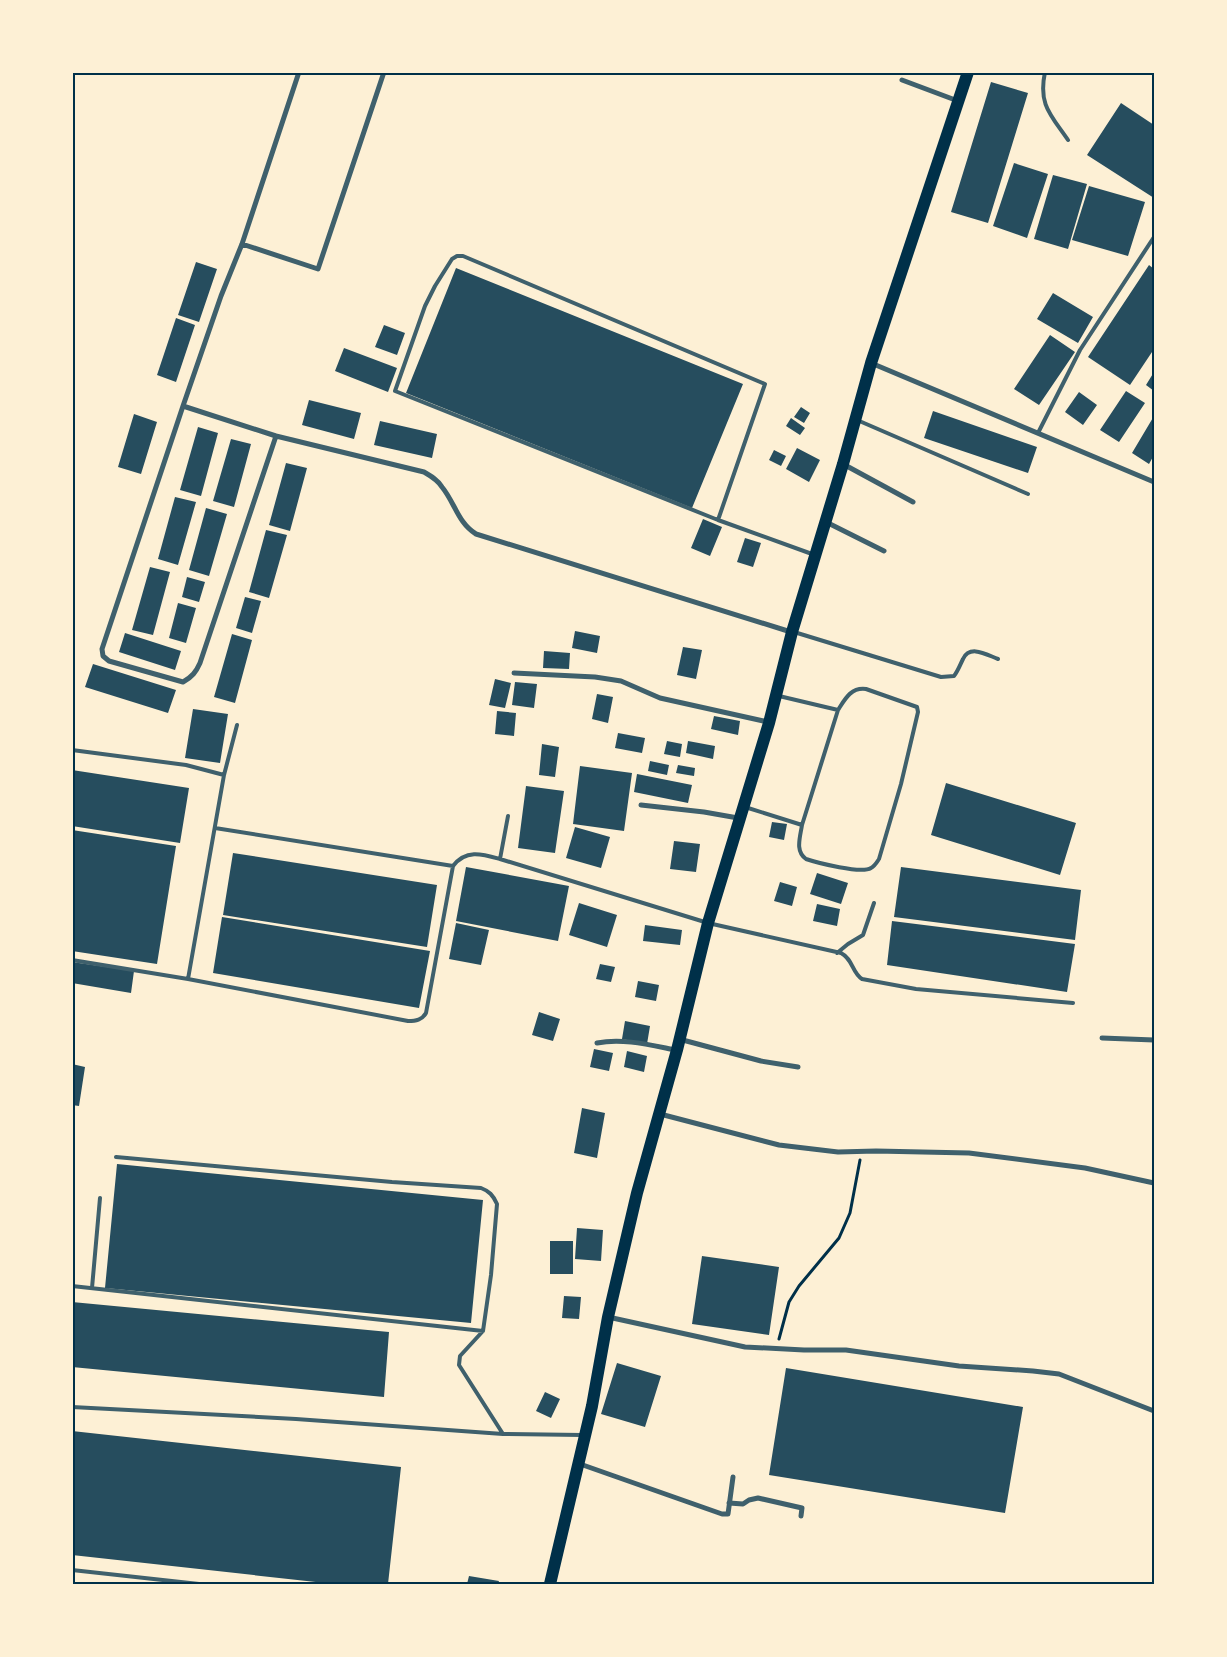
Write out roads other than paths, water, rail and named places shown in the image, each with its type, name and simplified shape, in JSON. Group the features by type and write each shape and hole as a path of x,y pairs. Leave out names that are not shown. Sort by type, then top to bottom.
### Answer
{"highway":[{"path":"550,1584 592,1406 608,1317 637,1193 678,1044 708,923 776,696 792,632 843,464 871,363 968,72"}],"street":[{"path":"276,436 196,671 183,682 109,661 103,656 102,649 183,406 221,296 242,244 299,72"},
{"path":"242,244 318,269 384,72"},
{"path":"902,80 958,101"},
{"path":"871,363 1154,482"},
{"path":"183,406 276,436 424,472 442,486 462,522 476,534 792,632"},
{"path":"843,464 912,502"},
{"path":"825,521 884,552"},
{"path":"514,673 595,677 621,681 657,697 768,722"},
{"path":"641,805 704,812 741,813"},
{"path":"1102,1038 1154,1040"},
{"path":"597,1043 607,1041 678,1044 798,1067"},
{"path":"659,1114 779,1145 838,1152 969,1153 1085,1168 1154,1183"},
{"path":"608,1317 745,1347 846,1350 959,1366 1059,1374 1154,1411"},
{"path":"579,1464 722,1514 728,1514 734,1477"},
{"path":"729,1503 743,1504 758,1498 802,1508 802,1516"}],"lane":[{"path":"1045,72 1043,102 1068,140"},
{"path":"1038,433 1080,350 1154,237"},
{"path":"718,520 765,384 463,256 457,256 452,259 425,306 395,391 718,520 815,555"},
{"path":"854,419 1028,494"},
{"path":"792,632 941,677 954,676 964,656 970,651 978,651 998,659"},
{"path":"859,688 917,707 918,712 903,775 879,859 873,868 858,870 806,859 799,849 802,825 838,710 850,693 854,689 859,688"},
{"path":"776,696 838,710"},
{"path":"188,979 224,775 237,725"},
{"path":"72,750 186,765 224,775"},
{"path":"741,813 802,825"},
{"path":"500,860 508,816"},
{"path":"215,828 453,866"},
{"path":"72,960 188,979 408,1021 418,1020 426,1013 453,866 458,859 467,855 478,854 708,923 836,953 849,958 858,976 862,979 916,989 1073,1003"},
{"path":"836,953 863,935 874,903"},
{"path":"116,1157 481,1188 489,1191 497,1204 491,1275 483,1331 460,1356 459,1365 503,1434"},
{"path":"92,1288 100,1198"},
{"path":"72,1286 483,1331"},
{"path":"72,1407 296,1419 503,1434 585,1435"},
{"path":"72,1570 199,1584"}]}
